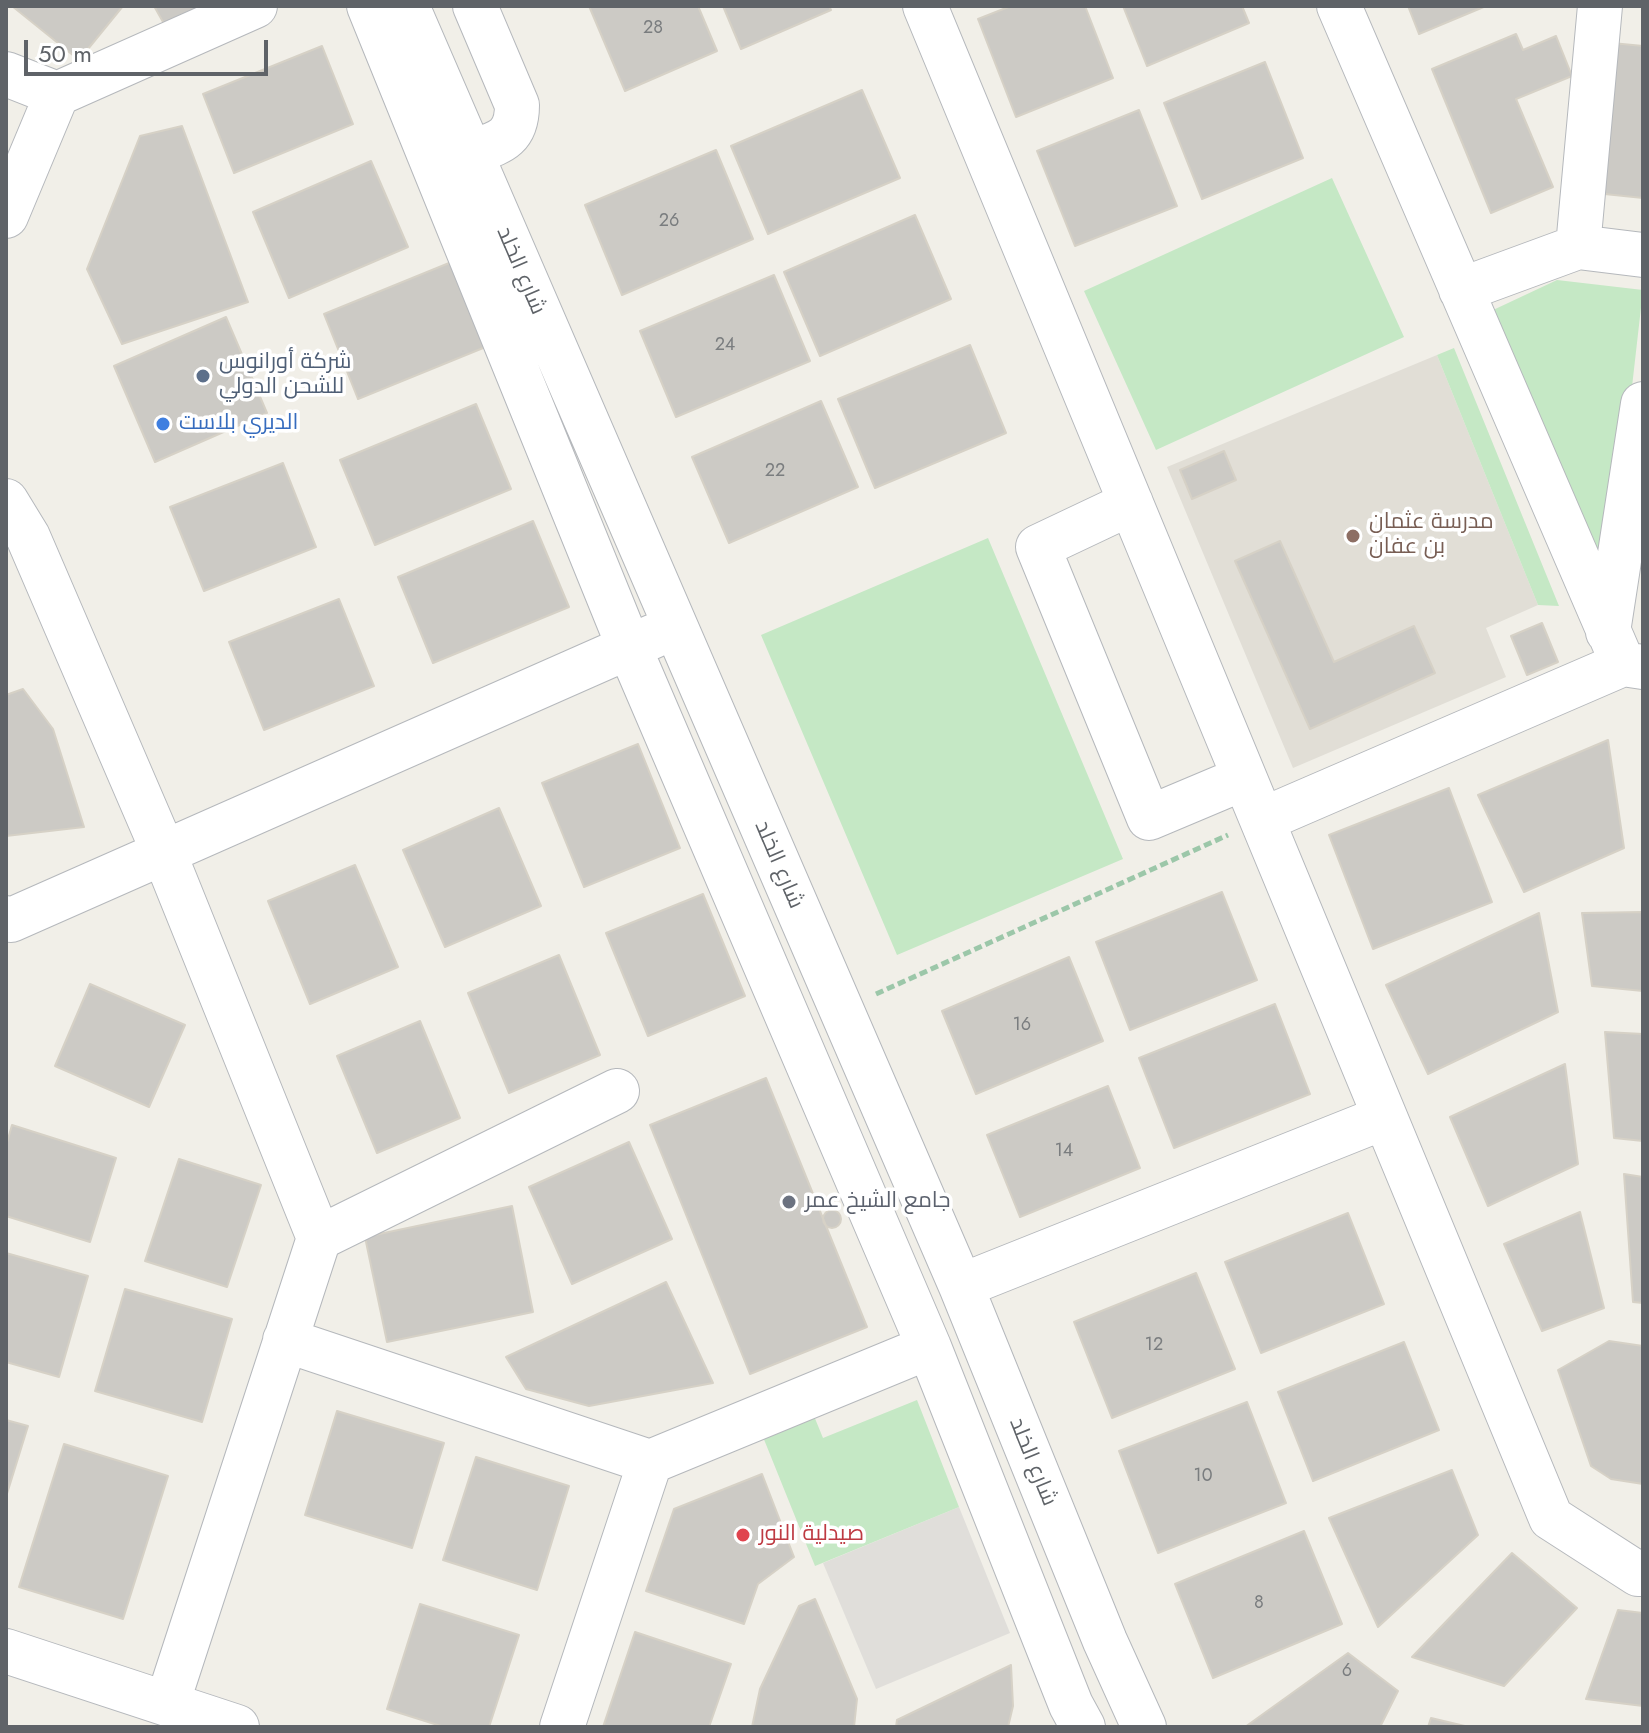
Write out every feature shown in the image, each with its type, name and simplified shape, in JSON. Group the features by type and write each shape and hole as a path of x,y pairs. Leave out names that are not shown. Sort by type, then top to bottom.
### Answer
{"street":[{"path":"6,216 57,94 255,6"},
{"path":"369,6 629,647 929,1347 1053,1659 1073,1720"},
{"name":"شارع الخلد","path":"407,6 961,1286 1105,1641 1144,1727"},
{"path":"469,153 501,142 512,132 517,119 517,105 475,6"},
{"path":"925,6 1551,1518 1638,1574 1643,1574"},
{"path":"1339,6 1461,290 1625,654"},
{"path":"1578,247 1600,6"},
{"path":"6,74 57,94"},
{"path":"1461,290 1578,247 1643,255"},
{"path":"1625,654 1643,404"},
{"path":"6,501 28,537 164,853 319,1238 167,1704"},
{"path":"1131,503 1038,547 1043,562 1149,818 1244,778"},
{"path":"8,925 675,627"},
{"path":"1262,820 1625,654"},
{"path":"319,1238 617,1091"},
{"path":"961,1286 1385,1117"},
{"path":"285,1340 650,1462 929,1347"},
{"path":"562,1727 650,1462"},
{"path":"1053,1659 1105,1641"},
{"path":"6,1651 237,1727"}],"path":[{"path":"841,1010 1262,820"}],"shaded area":[{"name":"مدرسة عثمان بن عفان","path":"1437,355 1538,605 1486,628 1506,677 1293,768 1167,467"},
{"path":"959,1507 1010,1633 876,1689 823,1563"}],"green space":[{"path":"1332,178 1404,337 1156,450 1084,291"},
{"path":"1557,280 1643,290 1609,589 1491,311"},
{"path":"1454,348 1559,606 1538,605 1437,355"},
{"path":"988,538 1123,859 897,955 761,635"},
{"path":"917,1400 959,1507 815,1566 763,1437 814,1416 823,1438"}],"building":[{"path":"12,6 123,6 79,60"},
{"path":"154,6 208,6 167,29"},
{"path":"589,6 698,6 717,51 625,91"},
{"path":"723,6 829,6 831,10 741,49"},
{"path":"1011,6 1085,6 1113,78 1016,117 978,19"},
{"path":"1123,6 1242,6 1249,23 1147,66"},
{"path":"1408,6 1486,6 1419,34"},
{"path":"1516,34 1523,50 1556,36 1572,76 1516,99 1553,187 1491,213 1432,69"},
{"path":"1612,43 1643,46 1643,198 1595,193"},
{"path":"322,46 353,124 234,173 203,94"},
{"path":"1265,62 1303,158 1202,199 1164,103"},
{"path":"862,90 900,178 768,234 731,146"},
{"path":"1139,110 1177,206 1075,246 1037,151"},
{"path":"182,126 248,302 122,344 87,269 140,136"},
{"path":"716,150 753,239 622,295 585,205"},
{"path":"371,161 408,247 289,298 253,212"},
{"path":"915,215 951,299 820,356 784,272"},
{"path":"454,261 488,346 358,399 324,314"},
{"path":"774,275 810,361 676,417 640,331"},
{"path":"226,317 267,413 155,462 114,366"},
{"path":"970,345 1006,433 875,488 838,399"},
{"path":"821,401 858,487 729,543 692,457"},
{"path":"476,404 511,489 375,545 340,460"},
{"path":"1224,451 1236,480 1192,499 1180,470"},
{"path":"283,463 316,547 204,591 170,507"},
{"path":"533,521 569,607 433,663 398,577"},
{"path":"1280,541 1334,662 1414,626 1435,673 1310,729 1235,561"},
{"path":"339,599 374,686 264,730 229,642"},
{"path":"1542,623 1558,662 1527,675 1511,636"},
{"path":"23,689 53,729 84,827 6,836 6,695"},
{"path":"1608,740 1624,848 1524,892 1478,795"},
{"path":"638,744 680,848 584,887 542,783"},
{"path":"1449,788 1492,902 1373,949 1329,835"},
{"path":"499,808 541,906 445,947 403,850"},
{"path":"355,865 398,967 310,1004 268,901"},
{"path":"1222,892 1257,980 1130,1030 1096,942"},
{"path":"703,894 745,996 648,1036 606,933"},
{"path":"1643,912 1643,991 1592,986 1582,913"},
{"path":"1539,913 1558,1012 1428,1074 1386,985"},
{"path":"559,955 600,1055 509,1093 468,993"},
{"path":"1069,957 1103,1041 976,1094 942,1011"},
{"path":"90,984 185,1025 149,1107 55,1066"},
{"path":"1275,1004 1310,1094 1174,1148 1139,1058"},
{"path":"420,1021 460,1118 377,1153 337,1056"},
{"path":"1605,1032 1643,1034 1643,1141 1614,1138"},
{"path":"1565,1064 1578,1164 1488,1206 1450,1117"},
{"path":"766,1078 867,1327 750,1374 650,1125"},
{"path":"1108,1086 1140,1168 1020,1217 987,1135"},
{"path":"12,1125 116,1158 90,1242 6,1216 6,1146"},
{"path":"629,1142 672,1239 572,1284 529,1187"},
{"path":"179,1159 261,1185 227,1287 145,1261"},
{"path":"1624,1174 1643,1177 1643,1303 1633,1302"},
{"path":"512,1206 533,1312 387,1342 365,1237"},
{"path":"832,1210 841,1219 832,1228 823,1219"},
{"path":"1580,1212 1604,1308 1542,1331 1504,1244"},
{"path":"1348,1213 1384,1304 1261,1353 1225,1262"},
{"path":"6,1253 88,1276 59,1377 6,1362"},
{"path":"1196,1273 1235,1369 1112,1418 1074,1322"},
{"path":"666,1282 713,1383 589,1406 526,1389 506,1357"},
{"path":"125,1289 232,1319 202,1422 95,1391"},
{"path":"1609,1341 1643,1346 1643,1484 1611,1479 1591,1466 1558,1370"},
{"path":"1404,1342 1439,1430 1313,1481 1278,1392"},
{"path":"1247,1402 1286,1503 1158,1553 1119,1451"},
{"path":"337,1411 444,1443 412,1548 305,1515"},
{"path":"6,1420 28,1426 6,1497"},
{"path":"64,1444 168,1476 123,1619 19,1587"},
{"path":"476,1457 569,1486 537,1590 443,1560"},
{"path":"1452,1470 1478,1535 1378,1627 1329,1518"},
{"path":"762,1474 794,1557 758,1584 744,1624 646,1591 674,1509"},
{"path":"1304,1531 1342,1624 1213,1678 1175,1584"},
{"path":"1512,1553 1577,1608 1504,1686 1412,1657"},
{"path":"815,1599 857,1699 854,1727 752,1727 760,1689 799,1606"},
{"path":"420,1604 519,1635 489,1727 444,1727 387,1709"},
{"path":"1618,1610 1643,1613 1643,1706 1586,1699"},
{"path":"635,1632 731,1664 709,1727 603,1727"},
{"path":"1348,1653 1398,1691 1380,1727 1245,1727"},
{"path":"1011,1665 1013,1706 1008,1727 896,1727 897,1720"},
{"path":"1431,1718 1469,1727 1428,1727"}],"place":[{"name":"شركة أورانوس للشحن الدولي","path":"203,376"},
{"name":"الديري بلاست","path":"163,424"},
{"name":"مدرسة عثمان بن عفان","path":"1353,536"},
{"name":"جامع الشيخ عمر","path":"789,1202"},
{"name":"صيدلية النور","path":"743,1535"}]}
